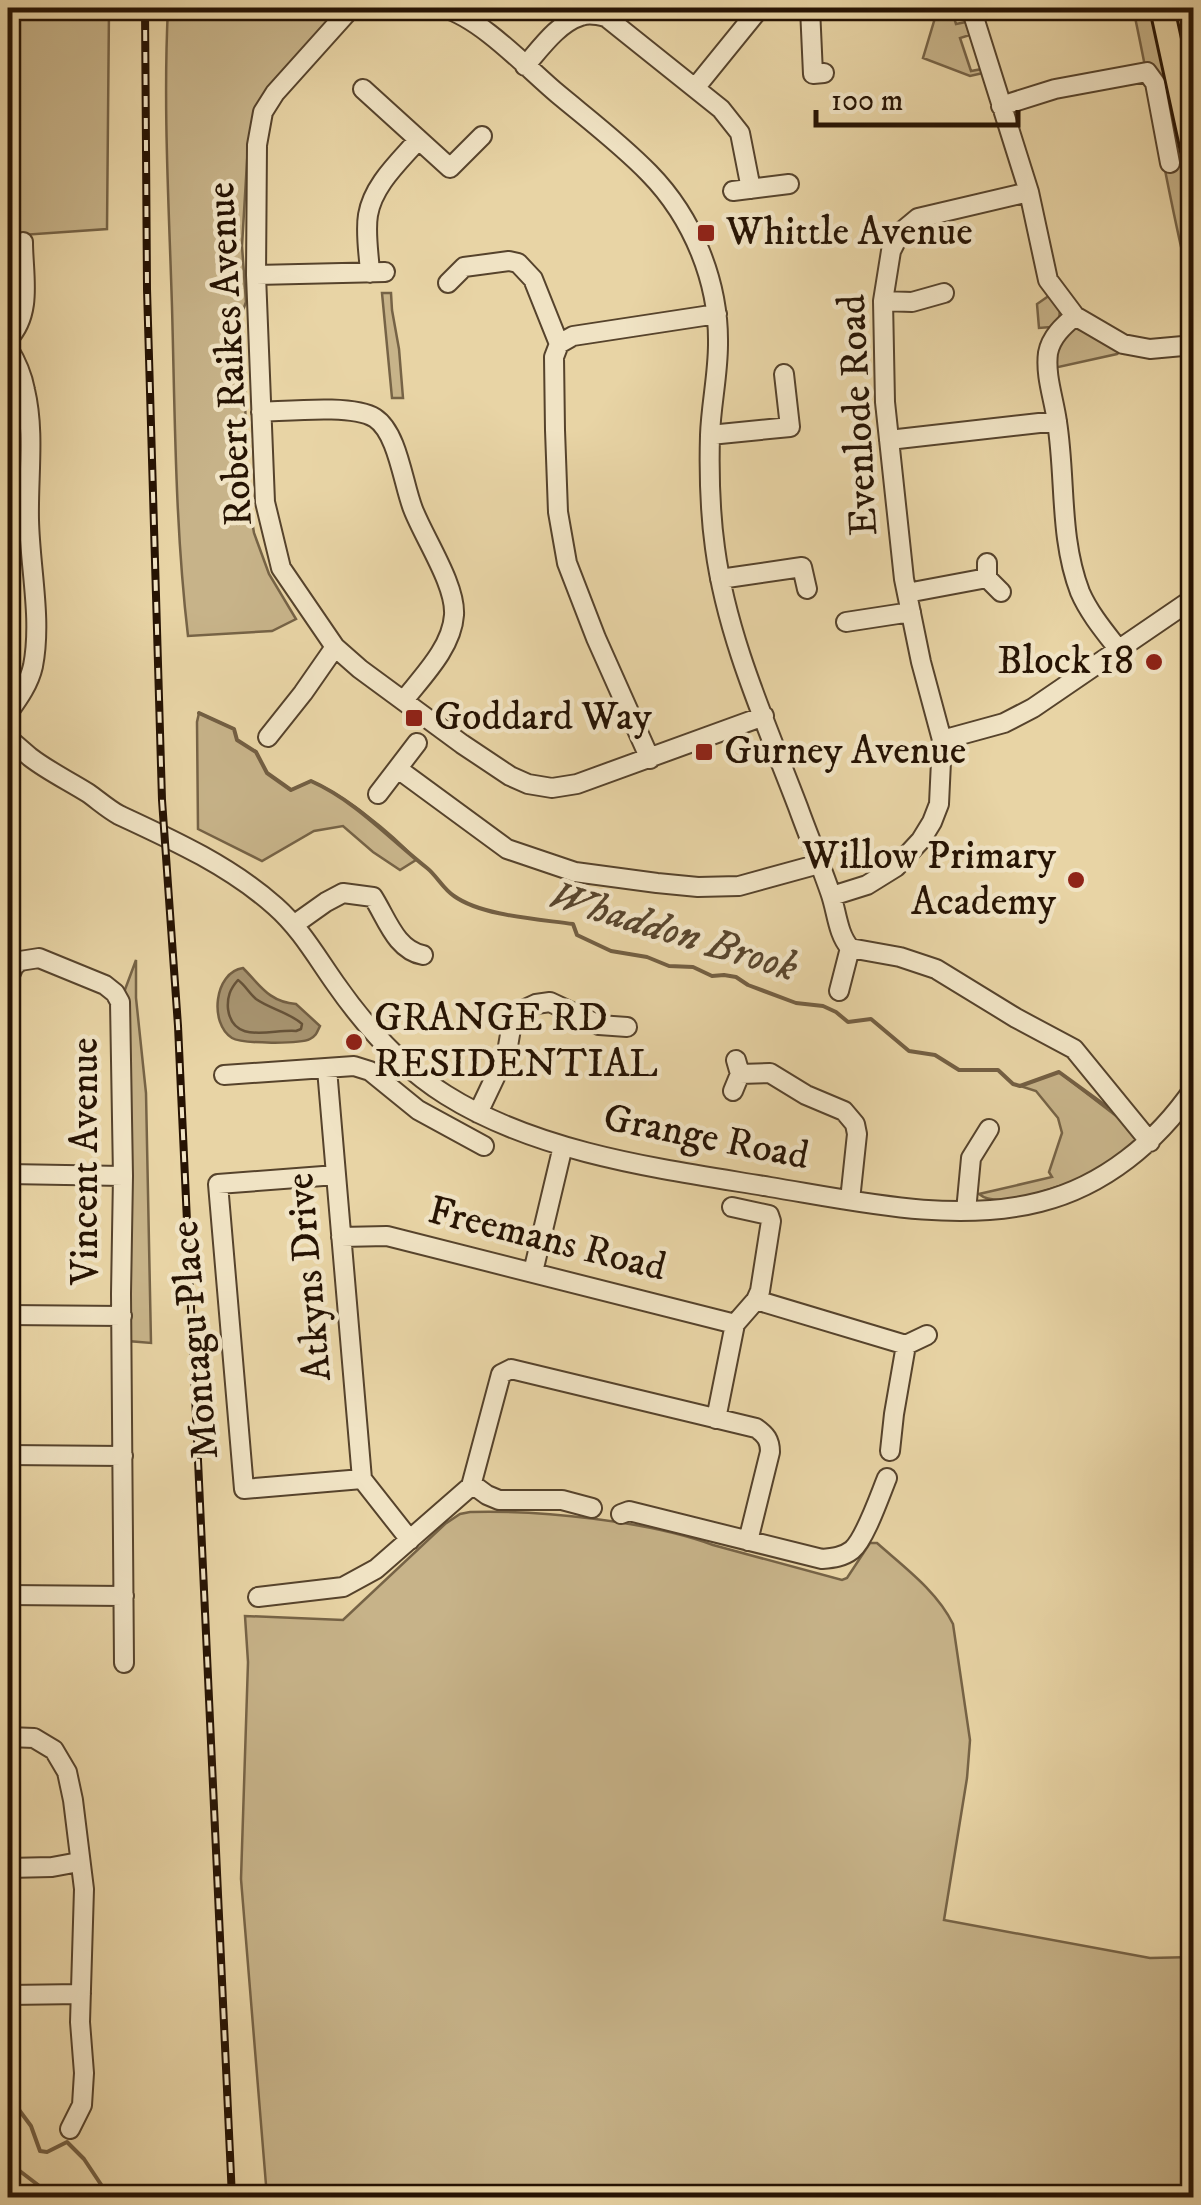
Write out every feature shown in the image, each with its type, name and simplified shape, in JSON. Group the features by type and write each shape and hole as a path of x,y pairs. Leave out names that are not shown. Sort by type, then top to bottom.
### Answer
{"main road":[{"path":"1162,8 1185,78 1194,155"}],"street":[{"name":"Robert Raikes Avenue","path":"350,8 263,112 257,145 256,275 264,502 281,568 335,647 360,669 510,776 540,787 577,784 764,716"},
{"path":"444,8 472,22 650,173 690,226 704,261 717,314 710,434 714,546 720,579 732,626 832,896 843,940 850,948 900,957 936,969 1074,1049 1150,1142"},
{"path":"695,88 760,8"},
{"path":"810,8 814,74 824,73"},
{"path":"972,8 1028,192 1048,280 1075,316 1123,344 1150,349 1194,345"},
{"path":"1190,8 1194,20"},
{"path":"525,66 568,23 596,11 721,109 740,133 742,190 789,184"},
{"path":"1000,106 1055,90 1147,72 1155,83 1170,163"},
{"path":"363,89 450,168 482,136"},
{"path":"256,275 378,272 367,216 380,185 418,140"},
{"name":"Evenlode Road","path":"832,896 867,885 896,867 921,840 939,804 942,740 909,602 885,402 883,300 891,251 900,234 918,218 1028,192"},
{"path":"8,339 25,303 21,250"},
{"path":"448,283 464,267 518,263 533,278 559,344"},
{"path":"883,300 912,302 948,290"},
{"path":"650,758 567,563 558,512 554,357 559,344 574,336 717,314"},
{"path":"1075,316 1059,330 1049,348 1047,370 1057,420 1066,533 1081,594 1119,650"},
{"path":"8,348 26,392 30,420 29,522 35,616 32,668 23,692 8,713"},
{"path":"710,434 790,426 784,374"},
{"path":"261,412 346,410 377,419 388,431 412,506 448,584 454,616 448,639 404,700"},
{"path":"889,440 1057,420"},
{"path":"8,484 29,483"},
{"path":"720,579 802,567 807,589"},
{"path":"846,622 876,619 987,570 1001,592"},
{"path":"942,740 1018,716 1194,598"},
{"path":"268,737 335,647"},
{"name":"Grange Road","path":"8,738 31,758 117,814 206,858 249,885 295,924 375,1034 426,1081 478,1113 563,1146 647,1167 850,1200 966,1211 1008,1208 1066,1194 1111,1171 1150,1142 1194,1088"},
{"path":"378,794 418,743"},
{"path":"398,768 507,849 575,872 657,884 739,886 819,864"},
{"path":"295,924 344,893 372,897 392,932 413,957"},
{"path":"839,992 850,948"},
{"name":"Vincent Avenue","path":"8,980 14,966 39,958 105,985 120,1002 124,1663"},
{"path":"478,1113 507,1052 512,1023 521,1011 550,1002 599,1025 627,1027"},
{"path":"224,1075 354,1066 370,1072 418,1110 484,1146"},
{"name":"Atkyns Drive","path":"326,1069 362,1479"},
{"path":"736,1075 770,1073 850,1116 857,1134 850,1200"},
{"path":"966,1211 971,1158 989,1140"},
{"path":"533,1272 563,1146"},
{"path":"8,1174 123,1176"},
{"name":"Montagu Place","path":"336,1175 218,1184 244,1490 362,1479"},
{"path":"716,1419 735,1324 756,1300 770,1218 732,1207"},
{"name":"Freemans Road","path":"342,1237 388,1236 735,1324"},
{"path":"756,1300 906,1345 927,1335"},
{"path":"8,1315 122,1316"},
{"path":"888,1452 906,1345"},
{"path":"258,1597 342,1587 376,1569 410,1540 472,1484 502,1374 511,1370 756,1428 770,1445 748,1540"},
{"path":"8,1455 123,1456"},
{"path":"621,1514 630,1511 822,1559 838,1557 854,1549 888,1478"},
{"path":"362,1479 410,1540"},
{"path":"472,1484 499,1500 582,1501"},
{"path":"8,1594 124,1596"},
{"path":"8,1737 34,1738 54,1750 68,1772 73,1800 84,1889 84,2073 82,2105 70,2129"},
{"path":"8,1868 79,1862"},
{"path":"8,1995 81,1994"}],"shaded area":[{"path":"8,8 109,8 107,229 8,236"},
{"path":"168,8 350,8 302,61 248,145 242,246 246,302 237,327 245,367 246,484 254,533 269,574 296,619 272,631 188,636 176,471 166,120"},
{"path":"938,8 951,8 956,24 966,22 970,35 960,38 971,71 982,69 983,73 970,76 923,58"},
{"path":"1133,8 1162,8 1193,155 1193,297 1176,225"},
{"path":"382,293 391,293 403,398 392,398"},
{"path":"1050,295 1060,309 1059,321 1051,327 1039,328 1037,304"},
{"path":"1073,327 1125,348 1117,354 1054,368 1057,341"},
{"path":"199,713 234,729 237,740 256,752 267,773 291,790 311,781 324,788 367,816 416,860 400,870 343,826 314,831 262,861 198,829"},
{"path":"136,960 146,1093 151,1343 128,1341 123,995"},
{"path":"1059,1072 1150,1142 1067,1194 1060,1186 1007,1200 979,1194 1052,1177 1049,1172 1062,1133 1058,1118 1036,1091 1020,1086"},
{"path":"470,1512 561,1515 626,1523 842,1580 870,1543 877,1543 919,1580 953,1624 970,1740 944,1920 1150,1958 1193,1957 1193,2197 267,2197 241,1879 248,1662 245,1616 343,1620 445,1524"}],"water":[{"path":"243,968 266,992 296,1004 320,1026 315,1035 304,1041 284,1042 232,1038 220,1022 218,999 226,979"}],"waterway":[{"name":"Whaddon Brook","path":"199,713 234,729 237,740 256,752 267,773 291,790 311,781 343,799 466,903 511,916 573,924 577,935 611,951 647,957 669,966 693,967 712,976 736,977 796,1003 823,1006 848,1022 871,1019 909,1051 935,1055 959,1070 998,1070 1020,1086 1059,1072 1107,1107"},
{"path":"8,2095 31,2126 40,2151 47,2152 67,2142 84,2159 110,2198"},
{"path":"8,2162 55,2198"}],"railway":[{"path":"145,8 147,289 162,800 178,1026 232,2198"}],"place":[{"name":"Whittle Avenue","path":"706,233"},
{"name":"Block 18","path":"1154,662"},
{"name":"Goddard Way","path":"414,718"},
{"name":"Gurney Avenue","path":"704,752"},
{"name":"Willow Primary Academy","path":"1076,880"},
{"name":"GRANGE RD RESIDENTIAL","path":"354,1042"}]}
